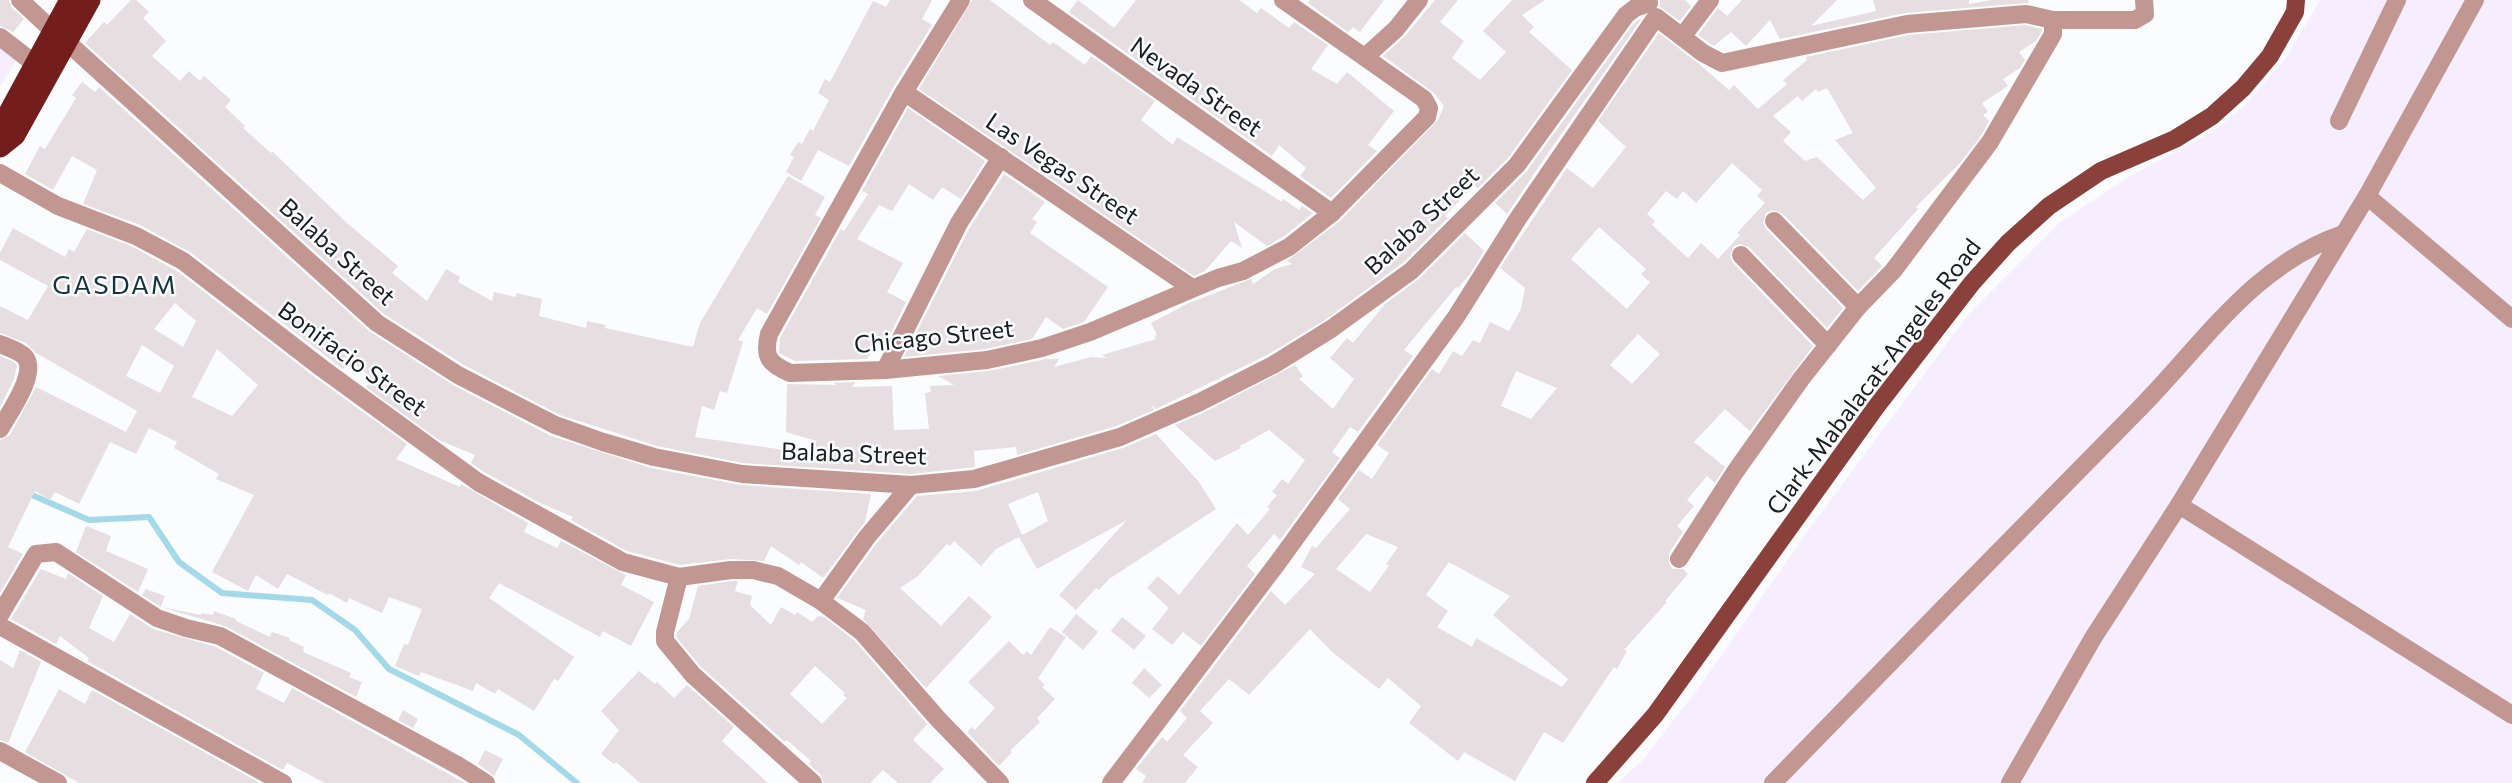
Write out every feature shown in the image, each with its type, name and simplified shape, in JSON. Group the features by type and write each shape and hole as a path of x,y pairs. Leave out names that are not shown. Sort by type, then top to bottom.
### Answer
{"highway":[{"path":"0,147 15,135 60,36 70,0"},
{"path":"0,129 35,64 90,0"}],"main road":[{"name":"Clark-Mabalacat-Angeles Road","path":"1595,783 1654,715 1876,407 1972,283 2008,243 2049,206 2101,171 2175,139 2212,116 2243,88 2270,56 2295,12 2296,0"}],"street":[{"name":"Balaba Street","path":"20,0 377,323 458,376 555,425 654,457 742,474 911,485 974,479 1120,437 1200,402 1273,365 1331,329 1411,271 1517,165 1626,15 1635,8 1651,7"},
{"name":"Chicago Street","path":"961,0 904,92 769,334 766,346 773,365 790,373 886,370 987,360 1042,348 1101,328 1192,288 1243,271 1289,247 1332,214 1427,117 1429,108 1424,99 1365,57"},
{"name":"Nevada Street","path":"1032,0 1332,214"},
{"path":"1283,0 1365,57 1396,29 1419,0"},
{"path":"1682,37 1710,0"},
{"path":"1111,783 1276,565 1456,317 1651,7 1682,37 1722,63 1907,24 2026,14 2053,20 2135,20 2145,14 2144,0"},
{"path":"2339,121 2397,0"},
{"path":"2010,783 2093,638 2179,505 2367,196 2475,0"},
{"path":"1679,558 1735,472 1801,379 1858,307 1893,271 1990,142 2053,34 2053,20"},
{"path":"0,37 35,64"},
{"name":"Las Vegas Street","path":"904,92 1192,288"},
{"path":"886,370 959,223 1001,158"},
{"name":"Bonifacio Street","path":"0,173 58,206 136,236 183,261 323,369 478,482 623,562 679,577"},
{"path":"2367,196 2512,319"},
{"path":"1774,220 1858,307"},
{"path":"1773,783 2160,389 2239,300 2280,265 2315,243 2343,234"},
{"path":"1741,255 1828,345"},
{"path":"0,344 27,359 30,373 0,429"},
{"path":"821,601 867,537 911,485"},
{"path":"2179,505 2512,715"},
{"path":"0,615 36,554 56,552 157,618 219,636 486,783"},
{"path":"813,783 693,675 665,641 679,577 753,570 778,576 821,601 862,632 1000,783"},
{"path":"0,626 283,783"},
{"path":"0,751 58,783"},
{"path":"2023,783 2027,754"}],"shaded area":[{"path":"2320,0 2512,0 2512,783 1617,783 1642,761 1700,686 1807,532 1968,315 2059,223 2125,179 2212,132 2244,106 2286,58"},
{"path":"0,47 18,58 0,87"}],"building":[{"path":"0,0 9,0 12,8 24,19 13,32 0,26"},
{"path":"131,0 136,0 149,12 143,18 166,41 152,56 180,81 189,71 200,81 204,76 231,100 225,107 245,126 243,128 398,266 392,273 427,301 446,269 460,277 458,282 492,301 494,292 516,297 516,293 542,299 539,316 586,328 587,321 606,325 605,328 693,347 700,323 788,176 825,197 815,215 821,218 767,314 757,308 738,340 743,342 727,393 720,391 714,410 702,406 695,437 813,454 816,441 786,432 787,384 837,385 833,383 855,382 852,387 892,386 894,430 929,429 925,393 931,392 930,386 954,385 938,376 989,371 1046,359 1059,359 1054,367 1091,357 1107,358 1102,355 1156,339 1154,336 1157,335 1151,323 1189,303 1251,279 1253,284 1275,269 1292,264 1287,261 1340,221 1438,120 1444,106 1434,93 1383,56 1405,36 1435,0 1458,0 1440,22 1464,41 1452,58 1480,80 1506,52 1483,31 1512,0 1545,0 1522,15 1534,27 1529,32 1572,70 1508,158 1478,188 1474,185 1445,216 1448,218 1404,262 1325,320 1267,355 1156,409 1151,404 1154,410 1116,426 1017,455 1016,447 974,451 975,467 911,474 743,463 657,446 560,415 464,365 384,314 85,43 104,22 107,25"},
{"path":"890,0 932,0 922,19 932,25 849,166 818,150 801,181 786,172 794,157 790,155 798,142 802,144 810,129 813,131 829,100 818,93 825,79 830,82 873,1 886,7"},
{"path":"972,0 990,0 1050,45 1053,42 1085,65 1091,56 1155,101 1141,120 1173,145 1177,137 1282,202 1283,199 1299,210 1302,206 1313,213 1267,246 1234,222 1242,248 1231,241 1205,271 1194,276 919,89"},
{"path":"1078,0 1114,28 1136,0 1239,0 1257,13 1261,8 1289,28 1294,22 1328,45 1311,69 1337,84 1347,72 1394,111 1368,145 1377,151 1331,198 1300,176 1306,168 1279,145 1272,156 1069,12"},
{"path":"1310,0 1384,0 1360,32 1353,27 1348,32 1308,3"},
{"path":"1660,0 1685,0 1691,6 1680,21 1660,7"},
{"path":"1742,0 1837,0 1811,26 1876,11 1873,0 1969,0 1969,4 1992,0 2028,0 2029,3 1905,13 1780,39 1770,20 1746,46 1731,32 1714,46 1698,35 1718,8 1727,16"},
{"path":"1642,18 1507,214 1495,203 1526,172 1634,23"},
{"path":"2025,25 2042,29 2036,41 2019,52 2025,60 2020,68 2003,79 2008,86 1982,103 1988,112 1983,115 1989,121 1981,136 1961,162 1916,207 1918,209 1874,258 1882,266 1858,291 1782,213 1772,210 1766,213 1763,223 1766,229 1843,308 1827,328 1749,247 1739,244 1733,247 1730,257 1733,263 1813,346 1750,431 1725,409 1694,442 1725,467 1715,483 1707,476 1687,500 1694,506 1677,526 1683,532 1669,553 1669,564 1673,569 1683,569 1688,574 1624,650 1627,651 1617,669 1614,667 1563,743 1544,732 1515,781 1464,752 1458,761 1409,723 1421,706 1388,678 1379,689 1331,651 1310,629 1249,695 1229,679 1200,711 1213,723 1183,755 1198,767 1185,783 1142,783 1146,776 1136,769 1162,737 1167,742 1187,718 1180,711 1271,591 1285,605 1315,574 1301,567 1312,546 1316,548 1350,509 1338,499 1359,470 1372,479 1389,453 1377,445 1432,369 1439,374 1453,351 1462,356 1473,340 1480,343 1490,322 1509,331 1521,309 1525,288 1500,268 1567,168 1593,188 1626,147 1598,121 1659,33 1729,90 1734,85 1758,109 1787,84 1783,80 1807,60 1806,57 1909,35","holes":["1827,88 1853,133 1835,140 1876,188 1863,200 1817,157 1805,161 1783,141 1791,132 1773,116 1798,96 1802,101 1816,89 1818,92","1732,163 1762,190 1757,196 1765,203 1737,233 1740,235 1718,259 1701,243 1688,258 1652,225 1655,221 1647,214 1666,191 1677,199 1683,191 1696,203","1599,227 1646,269 1641,274 1650,282 1627,309 1571,259","1638,334 1660,354 1632,384 1610,365","1516,371 1557,388 1531,419 1501,406","1366,534 1398,547 1386,564 1389,566 1370,592 1336,569","1449,562 1510,596 1493,615 1568,679 1562,687 1476,638 1472,647 1437,627 1448,611 1426,595"]},
{"path":"82,82 95,92 99,87 369,331 453,385 551,436 651,468 741,485 871,494 865,522 823,578 771,546 764,561 731,559 680,565 627,551 571,520 573,517 538,502 484,472 471,463 475,455 439,440 366,387 373,379 350,360 343,369 190,252 140,225 83,204 97,170 72,156 53,190 25,174 40,146 45,149 76,98 72,95"},
{"path":"908,108 985,161 961,199 942,187 933,200 909,184 892,211 879,205 857,239 903,263 887,292 906,302 885,345 878,341 867,359 795,361 779,353 780,338 841,229 844,231 868,194 862,191"},
{"path":"1004,174 1045,202 1032,219 1037,222 1030,233 1108,287 1084,322 1063,329 1046,317 1032,339 985,349 904,357 969,229"},
{"path":"13,228 65,257 69,249 74,252 87,229 131,246 177,271 407,444 396,459 460,487 461,484 528,523 524,532 557,548 561,541 626,575 621,585 654,602 631,646 603,631 600,637 499,583 489,598 574,657 558,681 554,679 534,711 498,689 495,694 476,683 473,691 421,672 419,676 395,666 404,644 408,645 422,609 389,597 382,613 349,598 347,603 287,574 278,589 256,575 248,591 212,572 254,495 216,479 219,474 174,448 177,442 149,428 136,454 110,442 79,504 55,492 50,500 35,491 8,547 23,554 0,593 0,440 10,435 36,387 126,432 137,411 36,353 26,343 0,333 0,306 28,320 48,286 0,260 0,253","holes":["175,303 196,321 183,347 154,329","142,345 174,366 160,393 126,376","217,349 258,385 232,416 192,397"]},
{"path":"1465,233 1484,251 1470,274 1404,350 1413,356 1358,432 1350,427 1332,452 1340,458 1280,540 1274,534 1247,566 1255,574 1201,646 1183,632 1172,645 1152,629 1169,608 1147,588 1158,576 1179,595 1237,523 1248,535 1270,509 1267,507 1277,495 1272,492 1282,479 1288,484 1305,460 1269,430 1215,461 1175,425 1295,365 1303,376 1299,379 1333,409 1354,379 1330,358 1347,338 1353,343 1385,304 1419,279"},
{"path":"0,356 17,366 14,379 0,407"},
{"path":"1156,434 1199,482 1216,509 1109,579 1099,590 1096,588 1076,610 1059,595 1127,520 1037,569 1019,537 996,549 981,566 954,541 950,546 947,544 918,576 900,588 941,626 969,596 992,617 926,688 863,619 866,610 837,598 876,544 917,496 976,491 1123,448","holes":["1038,492 1048,521 1022,535 1008,504"]},
{"path":"86,526 111,536 106,551 148,569 138,592 76,552"},
{"path":"41,569 66,579 68,573 103,596 89,628 114,642 130,614 153,629 216,647 264,673 256,689 284,703 292,688 465,783 325,783 287,763 283,770 87,661 89,658 60,636 56,644 11,619"},
{"path":"738,581 735,591 752,596 750,605 771,625 781,607 795,615 797,612 812,622 818,616 824,617 854,640 927,724 913,740 944,769 930,783 898,783 883,770 870,783 824,783 821,775 809,764 811,761 787,740 785,742 701,667 676,637 677,632 689,619 698,586","holes":["815,666 845,693 843,695 847,698 822,724 790,694"]},
{"path":"146,589 165,596 161,607 142,595"},
{"path":"161,607 201,615 213,615 214,611 270,637 272,632 290,638 289,640 304,647 303,652 351,673 349,677 362,682 356,697 225,626"},
{"path":"1076,614 1098,632 1083,650 1062,632"},
{"path":"1122,617 1146,636 1134,650 1111,631"},
{"path":"1050,627 1066,637 1038,678 1045,685 1042,687 1055,699 1037,718 1040,722 1010,751 1012,752 999,766 967,732 972,727 975,730 995,708 968,682 1009,641 1023,655 1027,651 1031,655"},
{"path":"20,650 41,662 8,743 0,740 0,660 13,668"},
{"path":"1144,668 1162,685 1149,698 1132,683"},
{"path":"639,671 655,684 657,682 674,698 687,685 734,727 722,741 768,783 640,783 616,762 614,764 601,754 619,730 601,711"},
{"path":"59,689 85,704 92,690 260,783 79,783 25,752"},
{"path":"403,710 418,719 413,728 398,720"},
{"path":"485,750 503,759 494,776 478,764"}],"waterway":[{"path":"25,492 89,520 149,517 179,562 222,593 312,600 355,630 389,669 519,735 577,783"}],"district":[{"name":"GASDAM","path":"115,285"}]}
